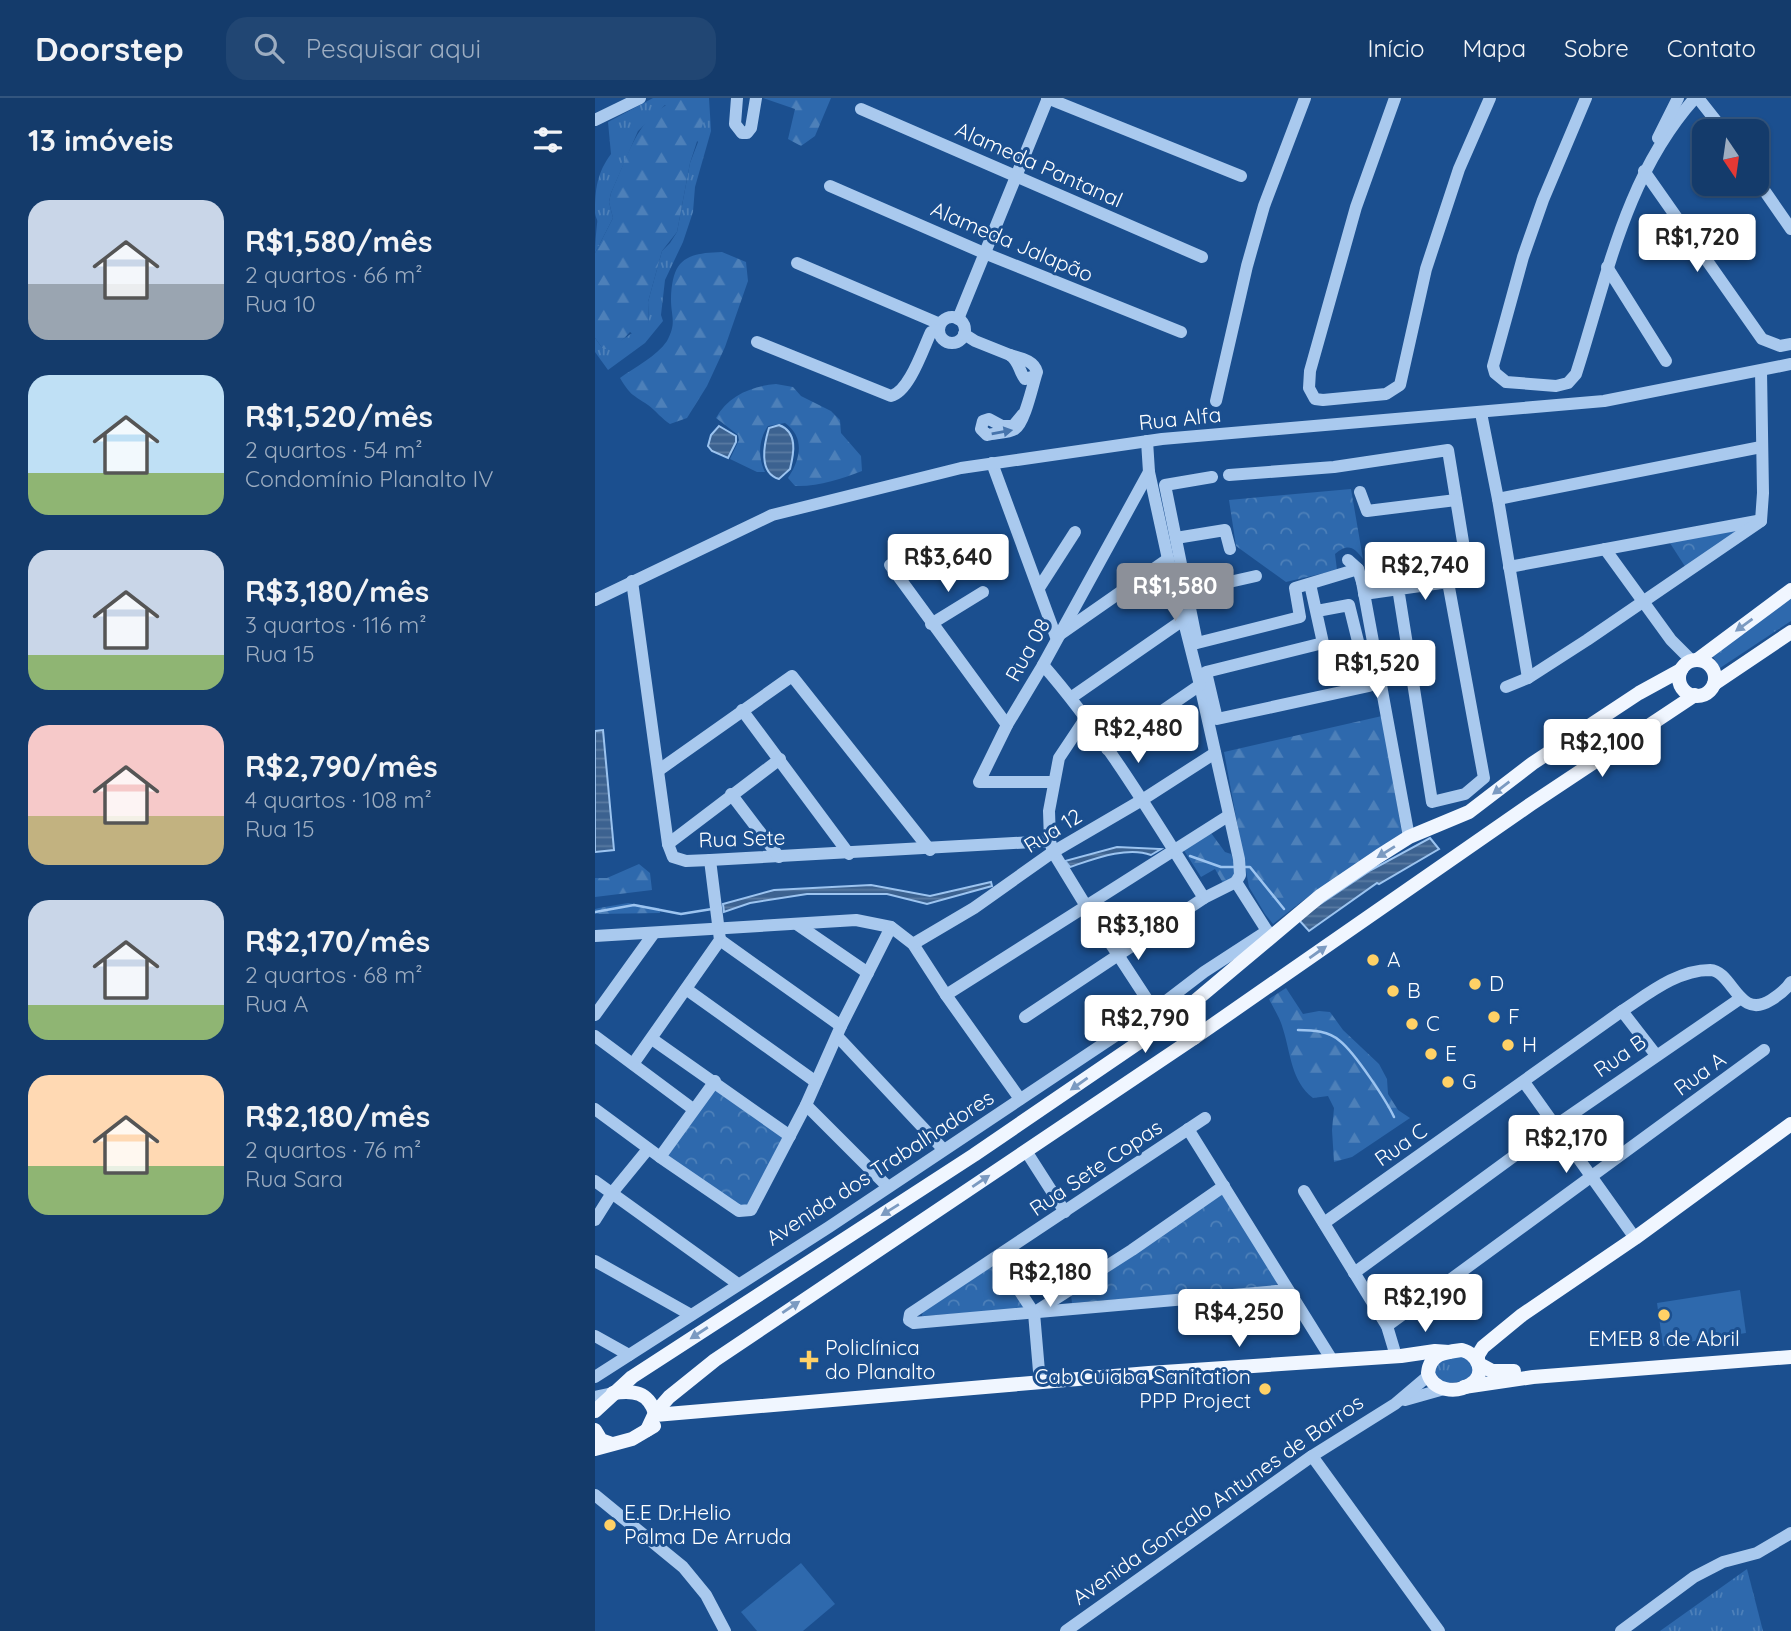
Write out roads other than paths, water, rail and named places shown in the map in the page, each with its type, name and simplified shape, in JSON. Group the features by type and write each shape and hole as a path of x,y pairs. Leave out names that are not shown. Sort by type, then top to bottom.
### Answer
{"main road":[{"path":"595,1411 632,1377 974,1155 1142,1041 1179,1013 1269,934 1320,896 1409,837 1469,812 1534,763 1639,693 1688,665 1791,590"},
{"path":"647,1430 655,1414 669,1397 715,1360 1194,1038 1695,695 1704,694 1714,684 1791,632"},
{"path":"1688,665 1705,662 1715,675 1714,684"},
{"path":"1688,665 1682,687 1695,695"},
{"path":"1179,1013 1195,1019 1194,1038"},
{"path":"1155,1030 1157,1043 1173,1052"},
{"path":"1464,1387 1476,1379 1478,1355 1483,1347 1522,1315 1635,1238 1791,1124"},
{"path":"1428,1372 1436,1356 1455,1351 1522,1315"},
{"path":"655,1414 1435,1351 1471,1353 1488,1370 1507,1372 1791,1347"},
{"path":"1399,1356 1417,1359 1436,1386 1444,1389 1533,1377 1791,1357"},
{"path":"613,1393 644,1395 650,1400 655,1414"},
{"path":"595,1449 632,1439 663,1421 694,1410"},
{"path":"595,1430 601,1440 612,1444"}],"street":[{"path":"595,120 640,98"},
{"path":"737,98 735,124 742,133 747,133 751,128 756,98"},
{"path":"958,318 1048,98 1241,176"},
{"path":"1216,401 1247,265 1264,206 1305,98"},
{"path":"1395,98 1356,207 1310,371 1309,388 1315,399 1386,394 1400,385 1426,269 1459,169 1490,98"},
{"path":"1586,98 1543,200 1523,257 1493,366 1495,373 1506,382 1556,386 1568,383 1576,374 1607,267 1655,143 1690,100 1709,110 1715,119"},
{"name":"Alameda Pantanal","path":"861,109 1202,257"},
{"path":"1645,169 1762,339 1780,346 1791,344"},
{"name":"Alameda Jalapão","path":"829,186 984,253 1181,332"},
{"path":"1634,197 1658,190"},
{"path":"1768,196 1791,229"},
{"path":"797,263 939,327"},
{"path":"1607,267 1666,361"},
{"path":"1599,295 1621,288"},
{"path":"757,342 891,396 897,395 907,384 931,332 950,317 958,318 964,325 964,334 956,343 948,343 941,338 939,327"},
{"path":"964,334 1031,363 1036,368 1030,377 1032,394 1023,414"},
{"name":"Rua Alfa","path":"595,600 772,515 961,468 1147,441 1604,401 1791,364"},
{"path":"1761,371 1761,520"},
{"path":"1481,413 1528,678"},
{"path":"1147,441 1149,472 1229,816 1238,859 1238,878 1269,934"},
{"path":"1498,499 1761,447"},
{"path":"1229,475 1334,467 1448,450 1464,548 1372,564 1371,576 1363,588"},
{"path":"992,463 1056,637 1168,559"},
{"name":"Rua 08","path":"1054,782 979,782 1007,725 1149,472"},
{"path":"1212,477 1165,485 1196,643 1300,617 1296,588 1358,569"},
{"path":"1360,492 1367,511 1456,500"},
{"path":"1509,567 1761,520"},
{"path":"1506,687 1528,678 1761,520"},
{"path":"1176,538 1225,530 1230,549"},
{"path":"1039,588 1075,532"},
{"path":"1605,549 1688,665"},
{"path":"1347,560 1358,569 1363,588 1409,837"},
{"path":"890,565 1007,725"},
{"path":"1185,592 1256,576"},
{"name":"Rua Sete","path":"632,580 668,844 673,857 686,861 930,849 1057,856"},
{"path":"1363,588 1398,588 1448,582 1484,778 1465,794 1432,802 1398,588"},
{"path":"1310,584 1323,643 1206,672 1217,719 1369,686 1349,605 1317,611"},
{"path":"931,624 983,592"},
{"path":"1072,697 1182,620"},
{"path":"1043,665 1072,697 1205,898"},
{"path":"659,770 792,676 930,849"},
{"path":"1107,749 1200,685"},
{"path":"742,710 849,854"},
{"path":"1085,719 1059,758 1049,811 1057,856 1086,906 1154,1010 1155,1030 1133,1024"},
{"name":"Rua 12","path":"913,944 1057,856 1215,753"},
{"path":"668,844 780,759"},
{"path":"731,794 779,857"},
{"path":"946,995 1229,816"},
{"path":"633,1064 686,989 719,934 710,860"},
{"path":"1025,1017 1238,878"},
{"path":"595,936 719,934 856,920 891,928 913,944 1020,1098"},
{"path":"798,925 868,973"},
{"path":"595,1110 740,1211 751,1210 806,1104 891,928"},
{"path":"595,1015 654,933"},
{"path":"719,934 839,1031 943,1149"},
{"name":"Avenida dos Trabalhadores","path":"595,1377 828,1227 1154,1010 1204,972 1269,934"},
{"name":"Rua C","path":"1324,1223 1668,981 1697,971 1714,970 1741,998"},
{"path":"1741,998 1748,1003 1761,1005 1784,991 1791,982"},
{"path":"686,989 816,1082"},
{"name":"Rua B","path":"1355,1273 1555,1126 1741,998"},
{"path":"1154,1010 1179,1013"},
{"path":"1622,1011 1655,1055"},
{"path":"595,1036 693,1109"},
{"path":"652,1039 790,1136"},
{"name":"Rua A","path":"1387,1326 1765,1051"},
{"path":"660,1157 715,1081"},
{"path":"1524,1082 1635,1238"},
{"path":"806,1104 887,1186"},
{"name":"Rua Sete Copas","path":"1034,1313 914,1323 909,1321 910,1314 1205,1118"},
{"path":"1188,1129 1332,1360"},
{"path":"595,1220 612,1193 648,1149"},
{"path":"1026,1151 1065,1212"},
{"path":"595,1181 738,1284"},
{"path":"1034,1313 1224,1186"},
{"path":"1304,1191 1387,1326 1399,1356"},
{"path":"998,1258 1034,1313 1040,1383"},
{"path":"595,1261 691,1315"},
{"path":"1034,1313 1288,1290"},
{"path":"595,1336 629,1355"},
{"name":"Avenida Gonçalo Antunes de Barros","path":"1395,1404 1428,1372"},
{"name":"Avenida Gonçalo Antunes de Barros","path":"1066,1631 1312,1456 1395,1404 1444,1389"},
{"path":"595,1397 613,1393"},
{"path":"1312,1456 1439,1631"},
{"path":"595,1495 683,1567 706,1595 725,1631"},
{"path":"1621,1631 1694,1577 1723,1562 1757,1553 1791,1534"}],"waterway":[{"path":"1190,856 1221,867 1235,867"},
{"path":"1245,867 1250,867 1284,909"},
{"path":"595,912 634,905 681,914 712,909"},
{"path":"1298,1030 1326,1033 1340,1041 1370,1077 1394,1117"}],"place":[{"name":"A","path":"1373,960"},
{"name":"D","path":"1475,984"},
{"name":"B","path":"1393,991"},
{"name":"F","path":"1494,1017"},
{"name":"C","path":"1412,1024"},
{"name":"H","path":"1508,1045"},
{"name":"E","path":"1431,1054"},
{"name":"G","path":"1448,1082"},
{"name":"EMEB 8 de Abril","path":"1664,1315"},
{"name":"Policlínica do Planalto","path":"809,1360"},
{"name":"Cab Cuiaba Sanitation PPP Project","path":"1265,1389"},
{"name":"E.E Dr.Helio Palma De Arruda","path":"610,1525"}]}
